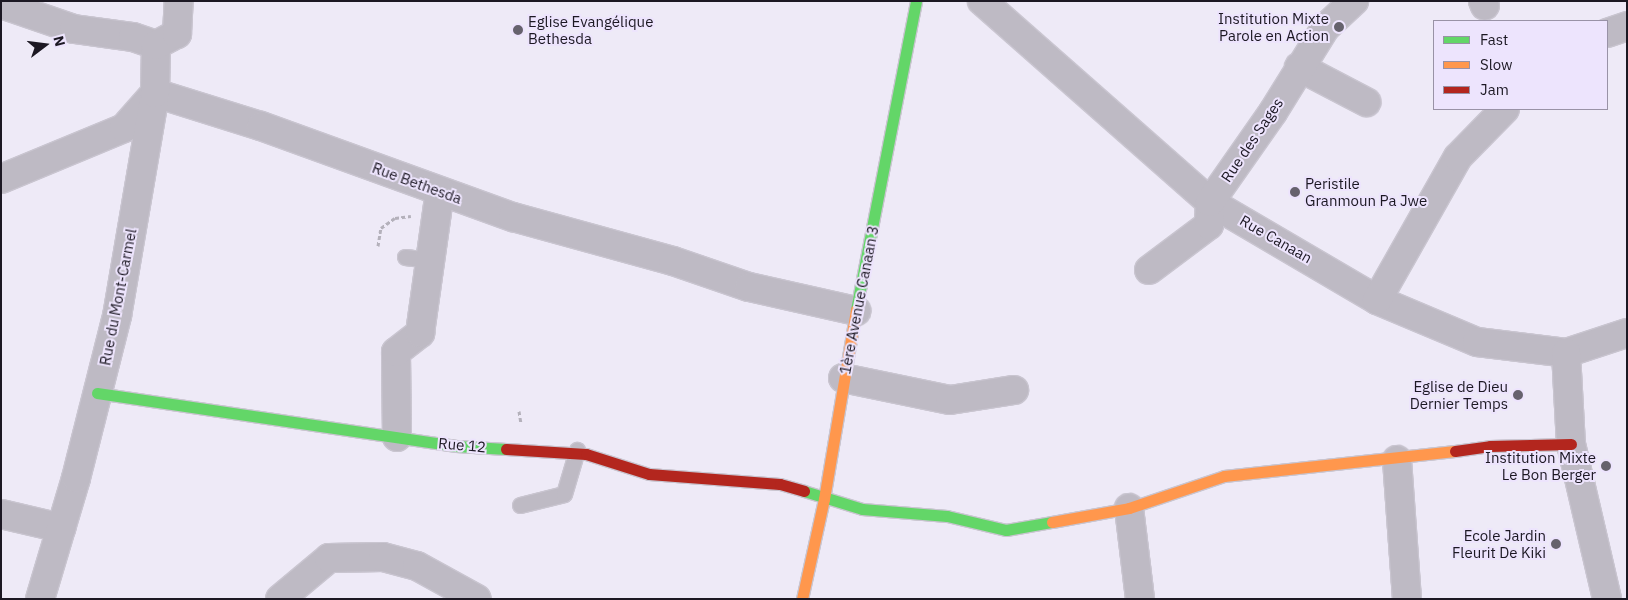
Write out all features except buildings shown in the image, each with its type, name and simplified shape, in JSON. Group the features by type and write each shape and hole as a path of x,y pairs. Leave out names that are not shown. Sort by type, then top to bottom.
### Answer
{"street":[{"path":"1,4 74,29 133,37 156,45 177,34 179,1"},
{"name":"1ère Avenue Canaan 3","path":"802,599 824,499 856,311 916,1"},
{"name":"Rue Canaan","path":"982,1 1210,202 1377,300 1477,342 1566,353 1627,333"},
{"name":"Rue des Sages","path":"1149,270 1209,225 1210,202 1274,112 1299,67 1325,28 1354,1"},
{"path":"1608,33 1627,26"},
{"name":"Rue du Mont-Carmel","path":"40,599 61,528 116,316 156,93 156,45"},
{"path":"1299,67 1366,102"},
{"path":"1,179 124,128 156,93"},
{"name":"Rue Bethesda","path":"156,93 261,126 512,217 673,261 749,287 856,311"},
{"path":"1377,300 1458,157 1503,110"},
{"path":"397,437 396,352 420,333 418,258 436,218 440,191"},
{"path":"1566,353 1571,444 1607,599"},
{"path":"844,378 950,400 1014,390"},
{"name":"Rue 12","path":"97,393 456,446 576,451 650,474 780,484 796,487 824,499 862,509 947,516 1006,530 1129,508 1224,476 1397,460 1490,446 1571,444"},
{"path":"1397,460 1407,599"},
{"path":"1129,508 1140,599"},
{"path":"1,514 61,528"},
{"path":"280,599 329,558 383,557 417,566 477,599"}],"lane":[{"path":"520,505 564,494 576,451"}],"path":[{"path":"378,246 381,228 394,218 416,215 436,218"}],"traffic: fast":[{"path":"856,310 916,1"},
{"path":"97,393 456,446 506,449"},
{"path":"804,491 862,509 947,516 1006,530 1052,522"}],"traffic: slow":[{"path":"802,599 824,499 856,310"},
{"path":"1052,522 1129,508 1224,476 1455,451"}],"traffic: jam":[{"path":"1455,451 1490,446 1571,444"},
{"path":"506,449 586,454 649,474 780,484 804,491"}],"place":[{"name":"Institution Mixte Parole en Action","path":"1339,27"},
{"name":"Eglise Evangélique Bethesda","path":"518,30"},
{"name":"Peristile Granmoun Pa Jwe","path":"1295,192"},
{"name":"Eglise de Dieu Dernier Temps","path":"1518,395"},
{"name":"Institution Mixte Le Bon Berger","path":"1606,466"},
{"name":"Ecole Jardin Fleurit De Kiki","path":"1556,544"}]}
